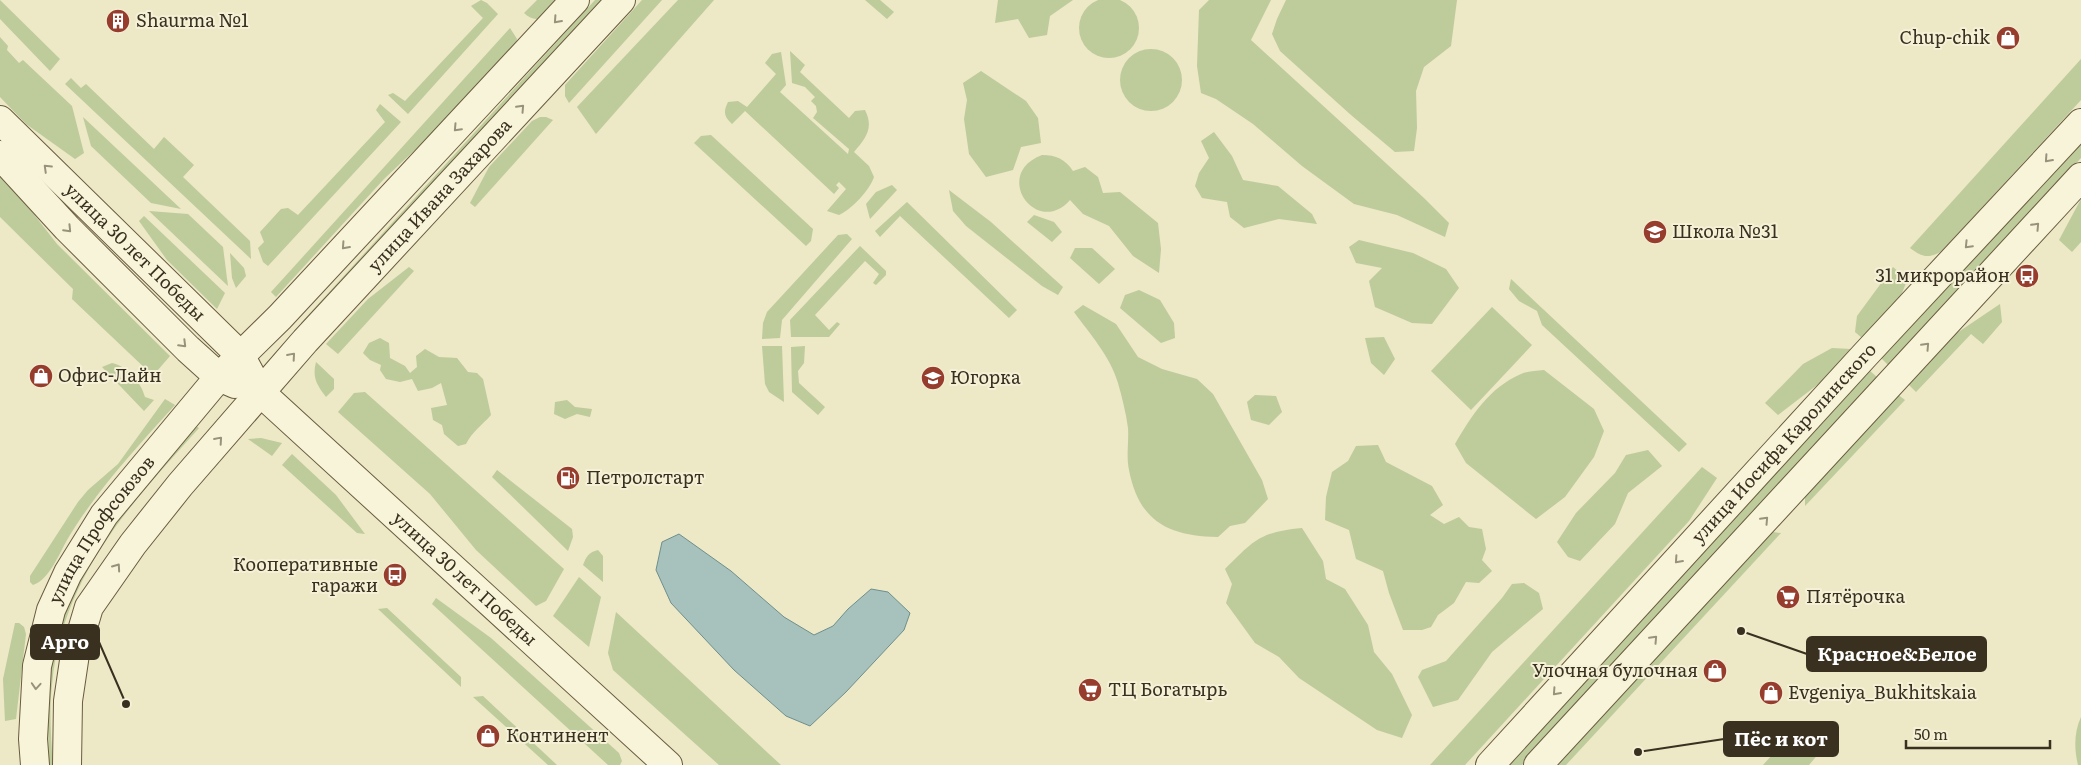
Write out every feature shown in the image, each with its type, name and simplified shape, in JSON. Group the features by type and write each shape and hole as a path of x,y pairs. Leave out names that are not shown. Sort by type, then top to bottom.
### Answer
{"main road":[{"name":"улица Ивана Захарова","path":"219,377 280,317 575,0"},
{"name":"улица Ивана Захарова","path":"260,392 621,0"},
{"name":"улица 30 лет Победы","path":"0,120 240,356 260,392 668,765"},
{"name":"улица Иосифа Каролинского","path":"1490,765 2081,122"},
{"name":"улица 30 лет Победы","path":"0,155 67,228 219,377 260,392"},
{"name":"улица Иосифа Каролинского","path":"1538,765 2081,176"},
{"name":"улица Профсоюзов","path":"36,765 32,738 37,666 51,610 68,574 104,515 219,377"},
{"name":"улица Профсоюзов","path":"67,765 68,701 75,654 89,607 133,544 180,484 260,392"}],"green space":[{"path":"1103,-2 1115,-2 1126,3 1134,11 1139,22 1137,40 1126,53 1115,58 1103,58 1092,53 1084,45 1079,34 1079,22 1084,11 1092,3"},
{"path":"0,0 60,59 50,71 0,19"},
{"path":"481,0 498,14 408,114 388,95 393,93 405,101 483,18 471,6"},
{"path":"537,0 560,0 548,13 535,19 524,13"},
{"path":"595,0 607,0 308,328 301,323"},
{"path":"642,0 662,0 569,103 565,96 565,85"},
{"path":"678,0 714,0 596,134 577,107"},
{"path":"865,0 880,0 894,12 887,19"},
{"path":"998,0 1073,0 1050,16 1047,35 1029,38 1018,19 995,23"},
{"path":"1209,0 1271,0 1251,40 1449,223 1445,237 1397,215 1354,204 1302,166 1253,124 1216,99 1201,93 1197,66 1199,10"},
{"path":"1286,0 1457,0 1451,46 1424,67 1416,91 1417,128 1414,151 1395,152 1280,51 1272,34"},
{"path":"510,28 517,39 515,49 443,127 419,146 384,179 276,297 271,292"},
{"path":"0,37 8,46 7,50 19,63 23,60 72,106 84,153 75,159 26,124 0,97"},
{"path":"1145,49 1157,49 1173,58 1180,68 1182,80 1180,92 1173,102 1157,111 1145,111 1134,106 1125,97 1120,86 1120,74 1125,63 1134,54"},
{"path":"790,51 805,65 800,72 849,118 855,111 865,110 868,116 869,128 854,152 869,166 874,177 860,199 839,215 827,211 846,189 839,182 836,185 839,188 834,194 745,111 732,124 725,114 728,102 738,101 747,107 776,74 765,63 772,54 781,52 786,85 780,92 848,154 849,149 813,118 817,112 816,106 811,101 815,97 805,87 792,83"},
{"path":"2081,59 2081,100 1942,251 1925,256 1910,248"},
{"path":"981,71 1026,101 1038,118 1041,143 1021,147 1013,170 986,177 969,154 964,119 967,100 963,83"},
{"path":"71,78 81,88 86,84 154,149 164,137 194,165 183,177 250,241 251,259 65,84"},
{"path":"380,104 401,122 268,266 263,262 258,248 264,242 260,232 281,209 288,208 298,215 385,122 376,110"},
{"path":"83,117 181,209 151,203 91,146"},
{"path":"540,117 553,120 475,207 470,203 489,167 532,121"},
{"path":"1214,132 1232,156 1243,180 1278,186 1312,214 1317,224 1279,219 1244,228 1230,217 1227,202 1202,198 1195,186 1199,173 1209,158 1201,141"},
{"path":"711,135 813,229 811,241 806,246 694,143 701,136"},
{"path":"2081,140 2081,158 1889,366 1880,357"},
{"path":"1042,155 1060,158 1073,171 1085,167 1098,177 1103,193 1120,192 1158,223 1161,249 1159,273 1133,256 1109,226 1083,214 1070,200 1057,210 1045,212 1033,207 1024,199 1020,188 1020,175 1027,164"},
{"path":"0,176 22,199 57,244 170,356 157,371 148,371 72,299 73,289 0,217"},
{"path":"892,185 897,190 870,219 866,204 876,192"},
{"path":"949,190 991,222 1063,287 1058,295 1042,286 966,226 953,211"},
{"path":"2081,199 2081,242 2072,252 2059,240"},
{"path":"907,202 1017,310 1009,318 900,216 880,237 875,231"},
{"path":"149,211 188,214 223,247 228,286"},
{"path":"1034,215 1054,222 1062,232 1052,242 1027,222"},
{"path":"144,216 225,293 217,309 167,260 139,221"},
{"path":"847,234 852,239 782,320 780,338 762,339 763,323 767,312 838,235"},
{"path":"1359,240 1413,253 1446,269 1459,288 1432,324 1412,323 1375,307 1369,281 1382,268 1356,263 1349,247"},
{"path":"860,246 886,271 886,275 876,285 873,283 879,274 865,261 815,315 829,330 837,322 840,324 829,337 791,337 790,320"},
{"path":"1075,248 1092,248 1115,269 1099,284 1070,258"},
{"path":"230,253 244,268 246,276 236,288 232,278"},
{"path":"409,267 414,271 338,354 326,344 368,299"},
{"path":"1893,267 1903,276 1906,283 1900,298 1862,338 1855,332 1857,316"},
{"path":"1511,279 1687,444 1679,452 1542,325 1537,311 1519,301 1509,289"},
{"path":"1139,290 1160,300 1174,323 1175,338 1161,343 1120,308 1125,295"},
{"path":"2000,304 2002,322 1983,344 1971,334 1916,392 1908,384 1954,335"},
{"path":"1083,305 1116,324 1138,357 1162,369 1197,379 1213,394 1262,480 1268,499 1245,523 1230,526 1218,537 1185,533 1159,523 1140,502 1129,470 1127,422 1118,383 1110,364 1099,346 1074,312"},
{"path":"1492,307 1532,345 1471,410 1431,371"},
{"path":"1384,337 1395,359 1384,375 1371,363 1365,338"},
{"path":"380,338 389,343 390,358 405,366 410,373 417,367 416,356 425,349 439,357 457,358 468,372 477,373 483,379 491,415 474,432 466,444 458,446 444,434 442,425 433,420 431,408 447,405 441,383 432,388 418,391 412,379 400,382 386,379 380,370 381,365 370,360 363,353 369,343"},
{"path":"762,346 782,346 784,402 769,392 765,384"},
{"path":"805,346 804,363 798,371 799,383 825,407 818,415 792,392 791,347"},
{"path":"1832,348 1851,349 1821,382 1778,415 1765,403 1803,364"},
{"path":"316,362 334,379 334,389 326,397 316,381"},
{"path":"112,363 128,371 137,380 145,397 154,400 144,411 102,367"},
{"path":"1544,370 1594,409 1604,431 1594,457 1565,497 1536,519 1466,463 1455,444 1482,403 1500,387 1523,373"},
{"path":"1869,370 1878,378 1522,765 1506,765"},
{"path":"365,392 564,569 546,601 536,606 476,550 430,494 338,412 354,393"},
{"path":"1897,394 1905,400 1805,506 1805,494"},
{"path":"1255,395 1276,396 1282,412 1269,425 1251,420 1247,402"},
{"path":"165,399 175,405 104,487 78,522 49,572 44,578 33,585 30,582 30,576 78,502 88,490 118,464"},
{"path":"567,400 575,407 592,409 590,417 577,414 565,419 554,414 555,402"},
{"path":"194,425 199,428 148,485 103,544 69,610 58,646 52,685 50,715 53,765 49,765 47,685 58,628 76,582 102,535"},
{"path":"261,438 282,443 272,456 248,439"},
{"path":"1378,445 1386,462 1432,486 1443,505 1430,515 1444,524 1459,517 1469,527 1482,529 1486,549 1482,560 1492,571 1479,583 1466,582 1454,603 1438,615 1431,627 1422,630 1403,630 1383,571 1356,559 1349,530 1325,520 1326,497 1332,472 1348,461 1356,446"},
{"path":"1648,450 1662,466 1628,493 1615,524 1580,561 1568,557 1557,542 1576,513 1615,473 1626,455"},
{"path":"292,454 336,495 365,534 357,533 282,465"},
{"path":"1702,467 1717,478 1689,521 1465,765 1430,765"},
{"path":"497,470 572,529 573,537 568,551 492,477"},
{"path":"1302,528 1323,561 1326,579 1345,589 1368,625 1374,652 1392,674 1412,715 1402,738 1377,730 1299,678 1279,657 1255,643 1226,603 1232,584 1225,569 1235,559 1251,544 1267,535"},
{"path":"1773,532 1781,533 1566,765 1556,765"},
{"path":"598,550 603,556 603,582 583,565 588,555"},
{"path":"579,577 601,597 589,647 553,616"},
{"path":"1524,583 1539,593 1543,609 1492,652 1458,700 1433,707 1418,677 1422,670 1446,661 1502,598 1512,584"},
{"path":"436,598 491,638 619,753 622,761 620,765 608,765 432,604"},
{"path":"387,608 461,677 461,687 378,609"},
{"path":"616,612 781,765 719,765 613,670 608,653"},
{"path":"15,623 19,623 24,627 26,634 16,719 5,721 3,679"},
{"path":"483,696 557,765 548,765 473,697"},
{"path":"2081,717 2081,765 2078,765 2075,741"},
{"path":"1800,724 1825,746 1809,765 1763,765"}],"water":[{"path":"679,534 731,571 784,617 814,635 833,626 848,609 871,589 888,592 910,613 904,630 846,692 810,726 786,716 734,670 671,603 656,570 662,542"}],"place":[{"name":"Shaurma №1","path":"118,21"},
{"name":"Chup-chik","path":"2008,38"},
{"name":"Школа №31","path":"1655,232"},
{"name":"31 микрорайон","path":"2027,276"},
{"name":"Офис-Лайн","path":"41,376"},
{"name":"Югорка","path":"933,378"},
{"name":"Петролстарт","path":"568,478"},
{"name":"Кооперативные гаражи","path":"395,575"},
{"name":"Пятёрочка","path":"1788,597"},
{"name":"Красное&Белое","path":"1741,631"},
{"name":"Улочная булочная","path":"1715,671"},
{"name":"ТЦ Богатырь","path":"1090,690"},
{"name":"Evgeniya_Bukhitskaia","path":"1771,693"},
{"name":"Арго","path":"126,704"},
{"name":"Континент","path":"488,736"},
{"name":"Пёс и кот","path":"1638,752"}]}
